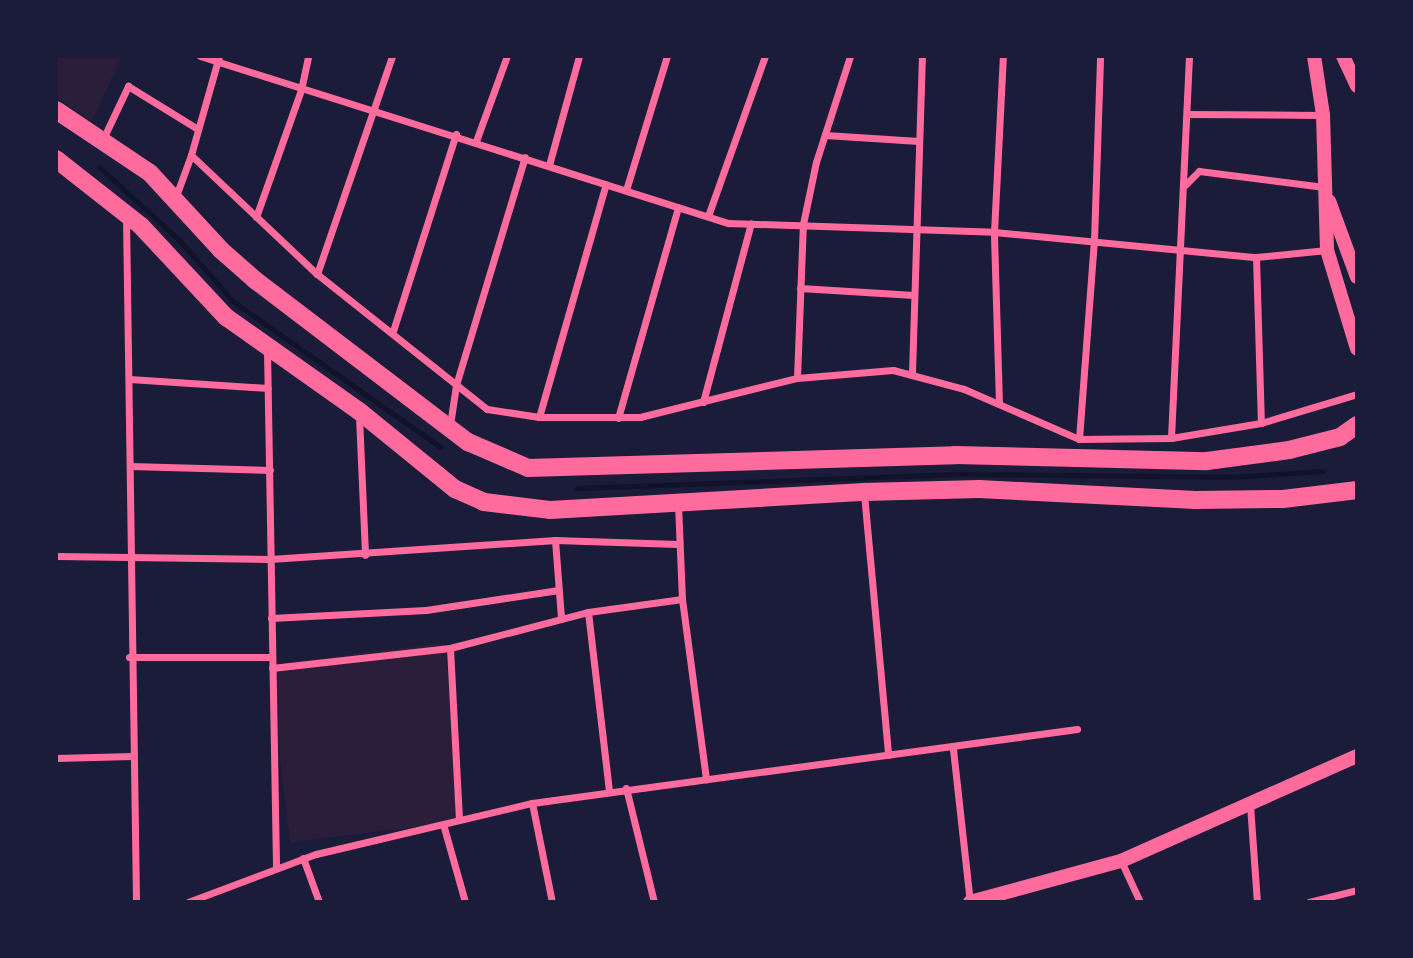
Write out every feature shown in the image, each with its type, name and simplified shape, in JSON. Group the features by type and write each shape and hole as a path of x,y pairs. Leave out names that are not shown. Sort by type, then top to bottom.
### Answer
{"main road":[{"path":"1314,56 1323,115 1327,250 1357,349"},
{"path":"1343,56 1357,86"},
{"path":"56,110 176,196 221,250 255,280 450,425 468,442 504,461 554,470 941,456 1207,461 1289,450 1340,437 1357,425"},
{"path":"56,159 126,213 226,317 359,411 455,489 484,502 550,510 678,500 979,489 1196,500 1283,499 1357,490"},
{"path":"1324,187 1357,277"},
{"path":"970,902 1121,861 1357,756"}],"street":[{"path":"200,56 217,65 376,109 708,216 751,223 994,232 1256,257 1327,250"},
{"path":"176,196 191,155 196,128 219,56"},
{"path":"256,217 301,90 308,56"},
{"path":"317,274 376,109 392,56"},
{"path":"476,141 507,56"},
{"path":"549,165 579,56"},
{"path":"626,190 667,56"},
{"path":"708,216 765,56"},
{"path":"797,378 803,224 825,135 850,56"},
{"path":"912,373 922,56"},
{"path":"999,404 994,232 1003,56"},
{"path":"1079,439 1094,240 1100,56"},
{"path":"1171,438 1189,56"},
{"path":"102,141 128,86 196,128"},
{"path":"1188,114 1323,115"},
{"path":"393,331 456,134"},
{"path":"825,135 919,141"},
{"path":"191,155 317,274 393,331 487,409 539,417 640,417 797,378 856,370 912,373 999,404 1079,439 1171,438 1261,423 1357,394"},
{"path":"450,425 456,385 525,157"},
{"path":"1185,184 1199,172 1324,187"},
{"path":"539,417 606,184"},
{"path":"618,418 678,207"},
{"path":"126,213 130,466 129,657 136,902"},
{"path":"703,402 751,223"},
{"path":"1256,257 1261,423"},
{"path":"800,288 914,295"},
{"path":"267,345 276,868"},
{"path":"129,379 268,388"},
{"path":"359,411 365,555"},
{"path":"130,466 270,470"},
{"path":"864,492 888,755"},
{"path":"678,500 682,599 706,779"},
{"path":"56,556 270,559 365,555 555,540 678,544"},
{"path":"555,540 561,618"},
{"path":"271,618 426,610 559,590"},
{"path":"272,668 450,648 588,612 682,599"},
{"path":"588,612 609,791"},
{"path":"450,648 460,820"},
{"path":"129,657 272,657"},
{"path":"188,902 303,858 532,803 626,788 953,749 1077,729"},
{"path":"953,749 970,902"},
{"path":"56,758 132,756"},
{"path":"626,788 654,902"},
{"path":"532,803 552,902"},
{"path":"1250,804 1257,902"},
{"path":"443,824 465,902"},
{"path":"303,858 319,902"},
{"path":"1121,861 1140,902"},
{"path":"1309,902 1357,890"}],"shaded area":[{"path":"56,56 122,56 92,121 56,97"},
{"path":"444,643 466,821 290,842 268,665"}],"waterway":[{"path":"99,167 178,239 234,302 440,447"},
{"path":"577,488 965,474 1232,477 1323,471"}]}
